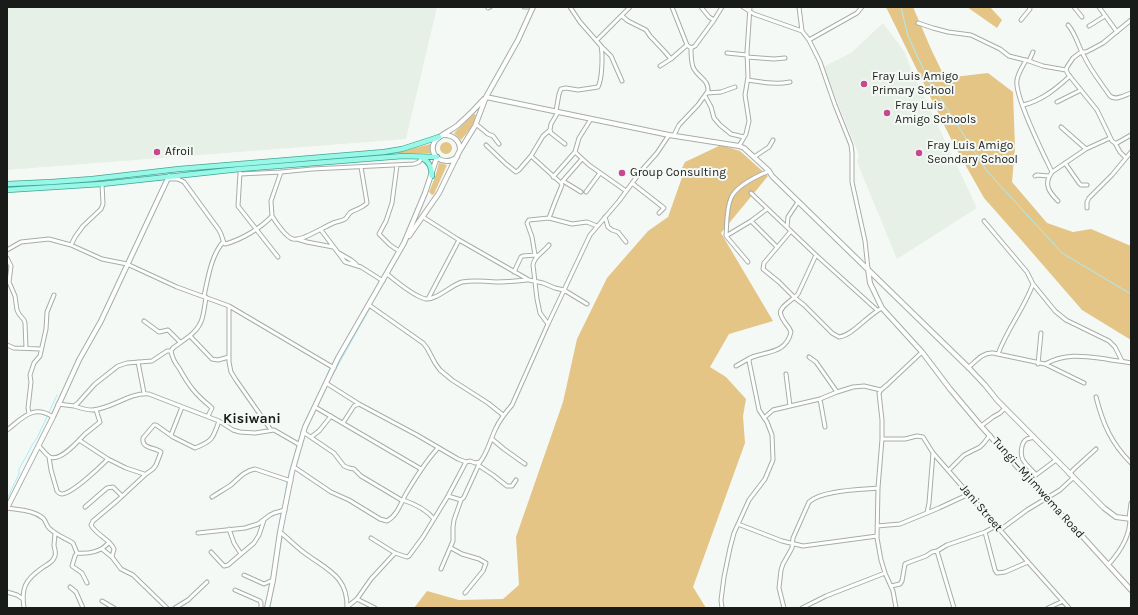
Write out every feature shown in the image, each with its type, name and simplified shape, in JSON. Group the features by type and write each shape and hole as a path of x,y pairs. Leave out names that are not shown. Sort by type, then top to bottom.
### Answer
{"main road":[{"path":"7,184 58,182 179,169 384,152 402,149 440,136"},
{"path":"7,190 102,184 413,156 437,157"},
{"path":"413,156 422,158 428,162 432,176"}],"street":[{"path":"267,608 280,532 294,467 305,427 334,368 399,251 439,193 458,154 476,124 486,97 518,40 533,7"},
{"path":"570,7 580,22 611,56 622,81"},
{"path":"597,40 630,7"},
{"path":"672,7 687,46 691,48"},
{"path":"701,7 714,20"},
{"path":"691,48 695,46 722,7"},
{"path":"743,7 749,11 802,31"},
{"path":"740,146 749,121 745,95 748,80 747,56 750,7"},
{"path":"799,7 802,31 809,40 820,62 851,145 852,182 865,241 868,269"},
{"path":"809,40 857,12 862,7"},
{"path":"1074,7 1082,17"},
{"path":"1100,7 1117,32"},
{"path":"1021,20 1030,8"},
{"path":"622,16 628,21 646,30 671,60"},
{"path":"1089,26 1106,16"},
{"path":"1066,70 1070,61 1081,52 1086,52 1106,41 1131,20"},
{"path":"918,23 948,32 971,35 1000,49 1009,56 1043,66 1066,70 1097,110 1110,138 1120,152 1128,158"},
{"path":"1068,25 1075,34 1081,52 1096,78 1112,98 1131,93"},
{"path":"486,145 516,172 519,170 531,156 543,136 550,130 551,124 557,112 561,89 566,88 578,90 598,86 600,77 601,46"},
{"path":"660,66 671,60 687,46"},
{"path":"441,569 451,548 454,520 461,500 464,497 479,464 489,447 495,430 503,415 512,405 587,240 683,120 706,95 708,88 707,83 693,67 691,61 691,48"},
{"path":"1033,52 1018,74 1016,85 1022,105 1042,153 1052,172"},
{"path":"728,53 774,59 785,58"},
{"path":"1022,105 1028,104 1044,96 1057,88 1070,76"},
{"path":"748,80 767,84 782,84 790,82"},
{"path":"706,95 735,87"},
{"path":"1057,102 1080,90"},
{"path":"706,95 714,118 720,125 731,134 744,137"},
{"path":"486,97 671,135 740,146 769,170 772,176 798,202 968,368 1071,476 1110,513 1116,517 1130,518"},
{"path":"440,136 449,135 457,140 459,144 458,154 454,159 446,162 437,157 433,148 434,143 440,136 475,109 486,97"},
{"path":"554,177 575,152 579,138 591,119"},
{"path":"476,124 486,133 493,136 499,144"},
{"path":"1061,127 1086,149"},
{"path":"550,130 551,133 565,144"},
{"path":"1115,143 1131,135"},
{"path":"1058,201 1048,188 1049,176 1052,172 1086,149 1110,138"},
{"path":"754,157 769,147 773,140"},
{"path":"575,152 600,173 626,191"},
{"path":"1086,208 1087,202 1090,198 1128,158 1131,152"},
{"path":"531,156 554,177 581,192"},
{"path":"404,243 432,176 437,157"},
{"path":"278,256 238,206 240,172 281,172 397,165 417,163 422,158"},
{"path":"550,218 562,186 562,182 582,159"},
{"path":"1065,163 1079,183 1081,185 1087,185"},
{"path":"397,165 392,203 386,221 379,234 390,245 399,251"},
{"path":"297,239 344,220 350,213 366,204 367,198 363,184 361,167"},
{"path":"748,262 726,236 729,205 734,192 753,178 769,170"},
{"path":"281,172 271,201 272,216 289,238 334,247"},
{"path":"586,192 600,173"},
{"path":"772,176 774,176 814,214 815,218"},
{"path":"1035,176 1049,176"},
{"path":"74,406 95,384 118,366 127,362 152,361 167,351 171,351 172,348 190,336 202,319 211,265 223,242 222,234 184,182 178,179 168,178 104,314 79,360 39,446 7,507 28,511 43,518 48,527 55,533 73,543 77,553"},
{"path":"632,183 664,208 659,213"},
{"path":"71,245 83,226 101,209 102,184"},
{"path":"751,193 816,255 877,310"},
{"path":"787,227 788,217 798,202"},
{"path":"726,236 752,221 767,209"},
{"path":"223,242 226,244 241,239 272,216"},
{"path":"605,217 608,226 612,230 618,232 626,242"},
{"path":"423,218 529,280"},
{"path":"548,324 540,313 534,261 536,255 528,221 550,218 572,224 587,222 597,226"},
{"path":"752,221 777,247"},
{"path":"984,221 1027,272 1033,284 1055,311 1066,320 1113,344 1122,361"},
{"path":"321,230 345,262 361,267 383,281"},
{"path":"791,231 763,265 763,269 804,305 832,333 839,337 843,336 851,332 877,310 882,308"},
{"path":"7,250 21,242 41,239 54,240 71,245 102,259 127,264 178,287 229,306 334,368"},
{"path":"428,299 459,240"},
{"path":"514,272 521,257 536,255 544,251 549,245"},
{"path":"736,366 750,358 777,350 786,343 791,332 780,315 780,312 782,307 795,298 801,290 816,255"},
{"path":"7,258 11,266 9,282 15,296 18,314 25,323 26,348"},
{"name":"Tungi—Mjimwema Road","path":"868,269 870,283 882,308 922,352 981,426 1045,498 1131,590"},
{"path":"387,274 413,293 422,298 428,299 462,282 529,280 564,290 587,304"},
{"path":"998,354 1007,334 1025,304 1033,284"},
{"path":"29,413 30,375 34,363 40,356 46,329 47,312 54,295"},
{"path":"369,305 423,343 438,368 445,375 488,403 503,415"},
{"path":"229,306 229,357 232,375 271,430"},
{"path":"144,321 159,332 168,330 180,342"},
{"path":"1038,364 1041,332"},
{"path":"190,336 212,358 218,360 229,357"},
{"path":"7,345 14,348 41,349"},
{"path":"171,351 174,360 189,385 212,408 208,416"},
{"path":"896,608 894,595 878,550 876,526 882,439 880,392 922,352"},
{"path":"968,368 987,353 998,354 1038,364 1045,364 1070,356 1131,363"},
{"path":"809,357 816,362 837,392"},
{"path":"722,608 721,596 726,565 738,524 749,500 764,479 773,460 772,435 759,410 749,364 750,358"},
{"path":"138,362 144,393"},
{"path":"1045,364 1084,383"},
{"path":"786,374 790,406"},
{"path":"326,383 359,404 458,459 479,464 508,486 512,486 516,480"},
{"path":"764,418 773,410 820,399 837,392 859,386 881,390"},
{"path":"58,404 74,406 85,410 96,410 128,397 144,393 156,395 182,407 208,416 233,430 255,433 271,430 276,431 300,445"},
{"path":"1096,397 1108,432 1113,441 1131,463"},
{"path":"820,399 825,427"},
{"path":"343,423 354,406 359,404"},
{"path":"171,435 182,407"},
{"path":"314,407 421,469"},
{"path":"981,426 1005,408"},
{"path":"49,457 54,458 62,455 100,422 96,410"},
{"path":"7,430 29,413 42,412 53,417"},
{"path":"311,437 319,431 331,416"},
{"path":"112,557 114,548 95,531 91,525 93,521 156,465 161,454 159,450 145,445 142,442 142,438 155,424 171,435 196,448 212,439 219,421"},
{"path":"303,432 334,453 344,466 354,469 358,475 403,500 420,507 434,519"},
{"path":"948,470 964,455 980,447 990,435"},
{"name":"Jani Street","path":"882,439 923,437 933,453 1069,608"},
{"path":"1034,437 1024,441 1021,454 1022,459 1036,475"},
{"path":"492,439 525,464"},
{"path":"79,440 108,459 126,468 144,474"},
{"path":"39,446 49,457 57,492 60,494 74,488 108,459"},
{"path":"294,467 331,492 349,500 384,521 387,521 393,517 421,469 438,448"},
{"path":"1000,530 1026,510 1060,490 1071,476 1075,468 1096,449"},
{"path":"927,513 933,453"},
{"path":"1029,480 1056,460"},
{"path":"372,538 395,553 407,557 410,556 448,496 466,462"},
{"path":"212,497 230,486 250,470 255,469 291,481"},
{"path":"85,507 110,487 115,488 122,496"},
{"path":"784,608 779,588 779,578 809,502 819,496 878,488"},
{"path":"876,526 900,524 969,494"},
{"path":"448,496 461,500"},
{"path":"1108,565 1121,549 1128,530 1131,504"},
{"path":"198,532 245,528 258,524 270,515 285,510"},
{"path":"211,552 225,566 228,565 256,540 264,520"},
{"path":"738,524 792,544 803,546 877,536"},
{"path":"891,586 900,584 902,581 906,563 937,551 947,545 985,532 996,526"},
{"path":"229,529 234,544 241,554"},
{"path":"280,532 305,554 334,574 342,585 347,607"},
{"path":"985,532 995,570 997,572 1005,572 1028,562"},
{"path":"24,608 22,595 27,581 51,562 56,555 54,546 55,533"},
{"path":"77,553 87,554 105,548 109,542"},
{"path":"451,548 462,554 479,558 486,563 483,571 465,593"},
{"path":"102,549 112,557 121,569 133,575 167,608"},
{"path":"937,551 954,608"},
{"path":"77,553 74,556 72,566 82,572 87,583"},
{"path":"347,607 357,599 371,579 395,553"},
{"path":"802,608 826,596 885,573"},
{"path":"244,575 264,584 273,580"},
{"path":"175,608 188,600 207,582"},
{"path":"70,587 76,592 83,608"},
{"path":"235,590 260,601 261,608"},
{"path":"7,592 17,595 23,599"},
{"path":"357,599 375,608"},
{"path":"102,601 114,608"},
{"path":"1048,608 1063,601"}],"shaded area":[{"path":"7,7 437,7 406,139 7,170"},
{"path":"886,7 913,7 945,78 988,73 1013,92 1015,148 1012,182 1047,223 1073,232 1091,229 1131,246 1131,340 1082,310 984,198 953,143"},
{"path":"967,7 990,7 1002,20 997,28"},
{"name":"Fray Luis Amigo Schools","path":"883,23 904,51 977,208 897,259 857,162 859,155 823,67 851,53"},
{"path":"474,114 476,115 474,122 461,140 454,133"},
{"path":"444,142 448,142 452,148 448,154 444,154 440,150 440,146"},
{"path":"430,144 431,153 396,153"},
{"path":"721,145 740,151 768,176 721,233 773,321 729,334 710,367 726,377 746,399 743,416 745,443 693,587 706,608 414,608 427,591 459,600 503,599 519,585 516,537 563,402 577,339 607,278 648,231 668,217 685,169 682,168 685,162"},
{"path":"439,163 447,165 434,194 432,195 429,192"}],"waterway":[{"path":"901,7 908,36 927,77 986,170 1062,253 1131,294"},
{"path":"331,378 370,308"},
{"path":"333,364 336,357"},
{"path":"327,375 329,370"},
{"path":"7,499 19,474 19,469 37,438 57,395"},
{"path":"304,424 316,400"},
{"path":"299,440 301,433"},
{"path":"288,477 297,446"},
{"path":"283,508 287,482"},
{"path":"278,531 281,513"},
{"path":"277,566 282,537"},
{"path":"271,579 276,548"},
{"path":"268,594 270,583"},
{"path":"270,608 274,583"}],"place":[{"name":"Fray Luis Amigo Primary School","path":"864,84"},
{"name":"Fray Luis Amigo Schools","path":"887,113"},
{"name":"Afroil","path":"157,152"},
{"name":"Fray Luis Amigo Seondary School","path":"919,153"},
{"name":"Group Consulting","path":"622,173"}],"district":[{"name":"Kisiwani","path":"252,419"}]}
